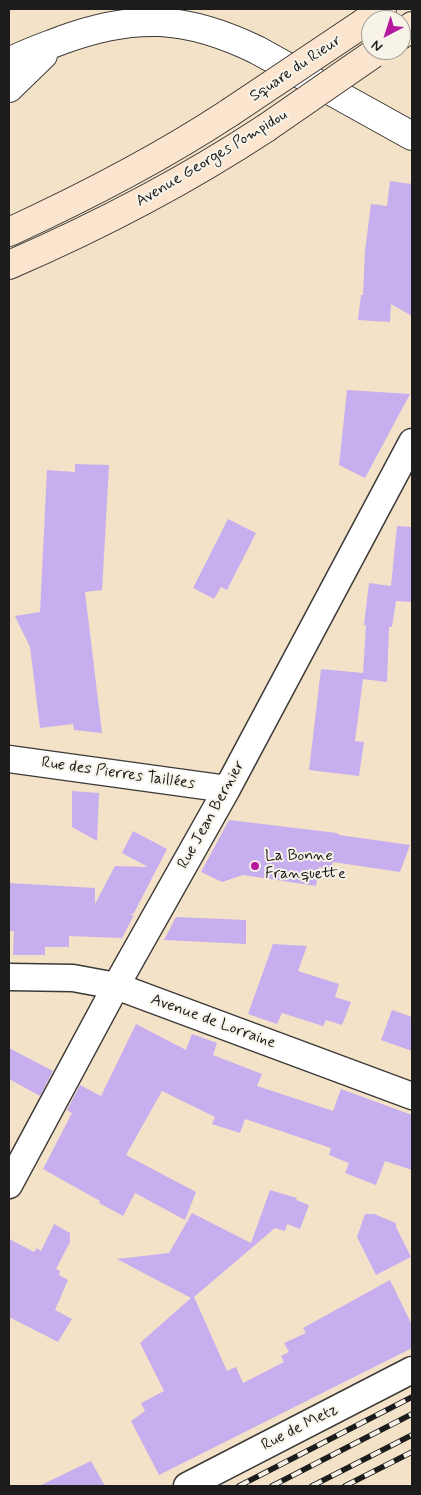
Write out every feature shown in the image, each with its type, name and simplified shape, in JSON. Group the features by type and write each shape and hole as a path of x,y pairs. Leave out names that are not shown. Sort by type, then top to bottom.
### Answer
{"main road":[{"name":"Square du Rieur","path":"229,114 361,24"},
{"name":"Avenue Georges Pompidou","path":"9,266 169,188 266,128 364,60"},
{"name":"Avenue Georges Pompidou","path":"9,232 138,168 186,142 229,114"}],"street":[{"path":"9,62 29,52 62,40 89,31 124,23 161,22 198,26 235,39 257,50 412,136"},
{"path":"9,88 41,56 62,40"},
{"name":"Rue Jean Bernier","path":"9,1186 116,986 227,789 412,442"},
{"name":"Rue des Pierres Taillées","path":"9,759 227,789"},
{"name":"Avenue de Lorraine","path":"9,977 73,978 116,986 412,1096"},
{"name":"Rue de Metz","path":"187,1486 412,1370"}],"building":[{"path":"390,181 412,184 412,316 391,304 390,322 358,320 361,295 363,295 365,251 371,204 387,206"},
{"path":"347,390 410,394 365,478 339,465"},
{"path":"75,464 109,465 102,590 85,592 102,733 74,730 73,724 40,728 30,647 15,616 40,612 47,470 75,472"},
{"path":"228,519 256,533 227,590 221,587 214,599 193,588"},
{"path":"397,526 412,527 412,602 396,601 392,627 389,627 387,682 363,679 355,741 364,742 359,776 309,770 321,669 363,673 366,625 364,625 369,583 391,586"},
{"path":"72,791 99,793 97,841 72,827"},
{"path":"229,820 337,833 339,835 410,845 400,872 333,862 331,870 319,867 316,886 243,875 222,882 201,872"},
{"path":"133,831 167,849 134,913 130,915 134,915 122,938 69,936 69,947 45,947 45,955 13,955 14,931 9,931 9,883 95,888 95,904 115,866 148,867 122,853"},
{"path":"176,917 246,920 246,944 164,940"},
{"path":"273,944 307,946 298,971 339,984 335,997 351,1002 342,1025 326,1020 323,1026 282,1013 277,1024 248,1014"},
{"path":"392,1010 412,1017 412,1051 381,1040"},
{"path":"136,1024 186,1050 192,1034 217,1043 213,1055 262,1074 257,1086 333,1111 341,1089 412,1115 412,1170 385,1161 376,1185 345,1173 349,1163 329,1155 331,1148 245,1119 240,1133 212,1124 215,1117 162,1091 126,1155 196,1192 185,1220 135,1193 123,1216 43,1169 72,1113 67,1110 80,1085 101,1096"},
{"path":"9,1048 53,1071 40,1096 9,1079"},
{"path":"270,1190 297,1198 296,1200 309,1205 300,1229 287,1224 285,1231 275,1228 194,1297 227,1371 236,1367 243,1383 284,1362 281,1356 289,1352 284,1343 306,1333 303,1328 390,1280 412,1325 412,1348 159,1475 131,1421 145,1411 141,1403 164,1391 140,1343 191,1298 117,1259 169,1253 192,1213 251,1243"},
{"path":"365,1214 374,1214 396,1223 396,1227 411,1257 376,1275 357,1237"},
{"path":"54,1224 70,1233 70,1242 56,1269 60,1271 59,1275 68,1280 55,1310 72,1319 58,1342 9,1317 9,1239 34,1252 37,1248 41,1251"},
{"path":"91,1461 105,1486 39,1486"}],"railway":[{"path":"239,1486 412,1397"},
{"path":"272,1486 412,1414"},
{"path":"312,1486 412,1435"},
{"path":"345,1486 412,1452"}],"place":[{"name":"La Bonne Franquette","path":"255,866"}]}
